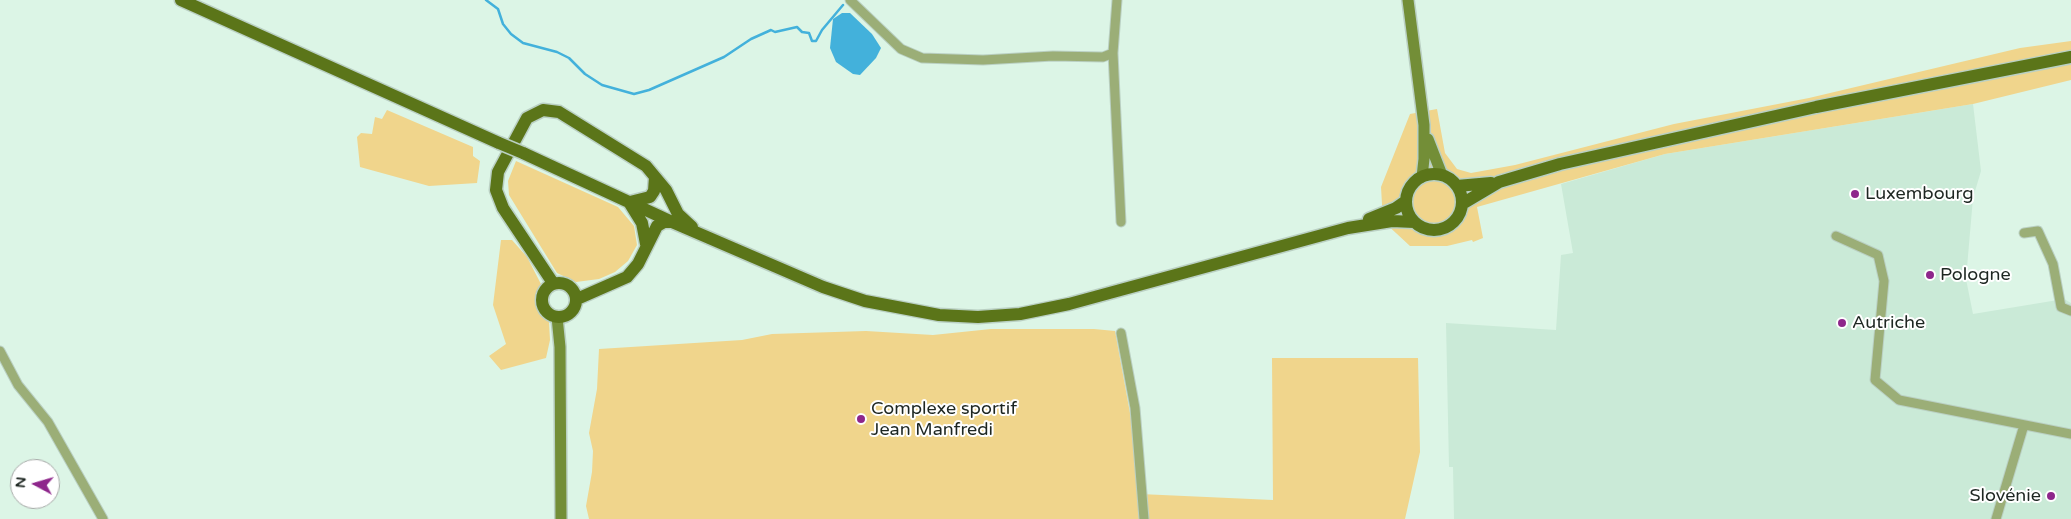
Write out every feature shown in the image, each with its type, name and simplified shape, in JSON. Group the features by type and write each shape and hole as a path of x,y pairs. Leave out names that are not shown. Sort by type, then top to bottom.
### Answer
{"main road":[{"path":"181,0 672,222 823,288 864,301 904,310 978,317 1020,314 1069,304 1348,228 1392,221 1414,222"},
{"path":"1457,186 1499,182 1560,164 1788,113 2071,57"},
{"path":"553,283 504,208 496,190 498,172 527,118 543,110 559,112 646,166 666,190 678,214 697,232"},
{"path":"1442,175 1457,186 1462,204 1457,218 1441,230 1426,229 1414,222 1409,216 1406,201 1410,187 1422,177 1442,175"},
{"path":"629,202 650,198 654,191 655,177"},
{"path":"1462,204 1499,182"},
{"path":"1348,228 1396,208 1406,201"},
{"path":"629,202 642,224 646,244"},
{"path":"577,298 627,277 638,264 646,244 657,226 664,222 672,222"},
{"path":"564,282 569,285 577,298 574,310 564,317 557,317 547,312 542,302 544,291 553,283 564,282"}],"street":[{"path":"850,0 901,49 922,58 983,60 1053,56 1103,57 1113,53"},
{"path":"1117,0 1113,53 1122,222"},
{"path":"1408,0 1424,125 1422,177"},
{"path":"1424,125 1434,160 1442,175"},
{"path":"2024,233 2038,231 2053,264 2061,307 2071,311"},
{"path":"1836,236 1878,255 1884,281 1874,380 1899,400 2071,434"},
{"path":"557,317 560,348 561,519"},
{"path":"1121,333 1135,408 1144,519"},
{"path":"0,351 18,385 52,429 103,519"},
{"path":"1996,519 2024,425"}],"shaded area":[{"path":"2071,41 2071,80 1973,104 1665,154 1477,207 1483,238 1473,242 1472,240 1447,246 1410,246 1383,221 1381,187 1410,114 1437,109 1445,153 1457,169 1471,173 1515,165 1674,124 1809,98 2020,48"},
{"path":"1973,104 1981,171 1973,198 1966,279 1973,314 2064,299 2071,303 2071,519 1454,519 1453,467 1449,467 1446,323 1556,330 1561,255 1573,253 1561,184 1665,154"},
{"path":"387,110 473,147 473,156 480,161 477,183 429,186 360,167 357,137 361,133 372,134 375,117 382,119"},
{"path":"516,161 618,207 634,226 637,245 628,261 615,272 599,279 576,282 557,273 509,195 508,181"},
{"path":"501,240 512,240 527,257 542,286 538,306 549,322 550,340 546,358 501,370 489,356 506,344 493,305"},
{"name":"Complexe sportif Jean Manfredi","path":"991,329 1094,329 1115,331 1132,424 1140,494 1273,500 1272,358 1418,358 1420,452 1405,519 589,519 586,506 592,472 593,451 589,433 597,389 599,349 742,340 772,334 866,331 933,335"}],"water":[{"path":"842,13 850,13 872,34 881,48 876,58 860,75 853,74 836,62 830,48 833,19"}],"waterway":[{"path":"486,0 498,9 503,24 511,34 523,43 557,52 569,58 585,74 602,85 634,94 649,90 724,57 751,39 771,30 775,32 797,27 802,32 809,33 812,41 816,41 822,30 843,5"}],"place":[{"name":"Luxembourg","path":"1855,194"},
{"name":"Pologne","path":"1930,275"},
{"name":"Autriche","path":"1842,323"},
{"name":"Complexe sportif Jean Manfredi","path":"861,419"},
{"name":"Slovénie","path":"2051,496"}]}
